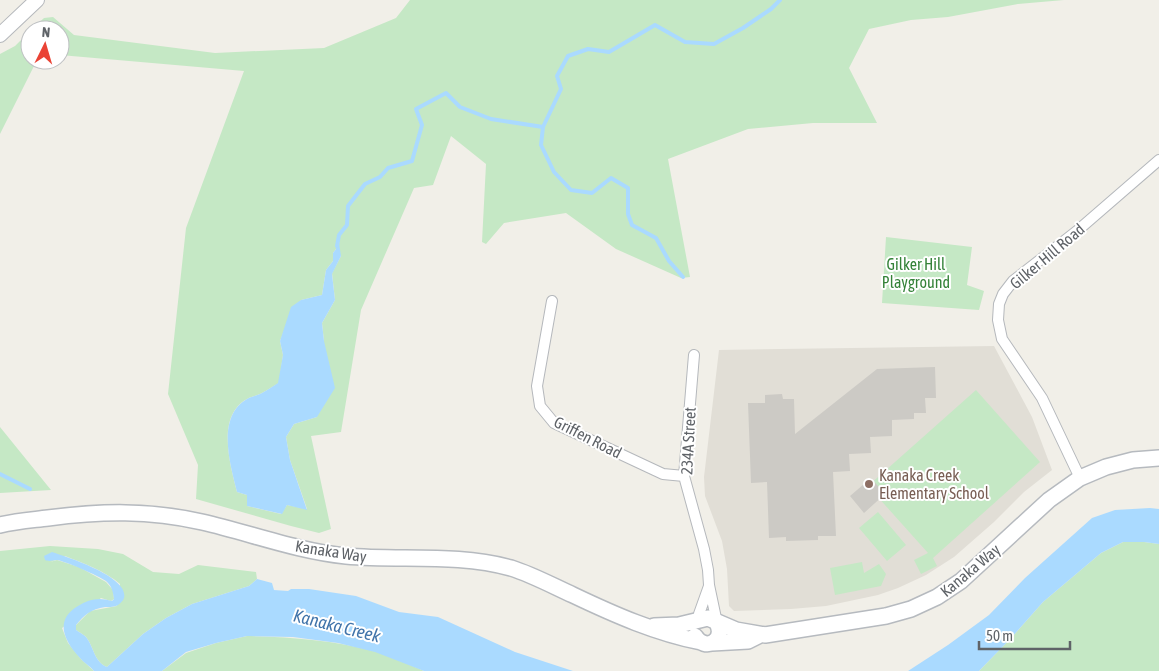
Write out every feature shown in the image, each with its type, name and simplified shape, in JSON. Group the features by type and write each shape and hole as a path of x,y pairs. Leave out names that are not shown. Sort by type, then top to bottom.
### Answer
{"main road":[{"name":"Kanaka Way","path":"3,524 89,512 152,513 203,522 318,552 380,558 451,559 491,564 526,574 645,627 681,638 707,643 748,641 760,635 886,616 911,609 937,597 961,581 1049,500 1080,478 1106,467 1132,460 1159,458"},
{"path":"708,618 717,623 720,630 719,635 707,643 694,634 694,629 699,621 708,618"},
{"name":"Kanaka Way","path":"645,627 699,621"},
{"name":"Kanaka Way","path":"717,623 760,635"}],"street":[{"path":"0,35 37,0"},
{"name":"Gilker Hill Road","path":"1080,478 1042,398 1002,339 998,320 999,304 1003,294 1013,281 1077,231 1158,161"},
{"name":"Griffen Road","path":"552,301 537,386 540,406 554,423 664,474 684,476"},
{"name":"234A Street","path":"694,355 684,476 704,549 717,623"},
{"name":"234A Street","path":"699,621 699,614 709,585"}],"shaded area":[{"name":"Kanaka Creek Elementary School","path":"994,346 1032,417 1052,470 1024,492 994,522 954,557 926,575 898,588 878,595 826,606 734,611 729,606 727,569 722,541 705,496 704,477 719,350"}],"green space":[{"path":"410,0 1064,0 1018,4 948,17 911,20 869,29 849,68 877,123 813,123 748,129 668,159 690,277 681,278 616,249 566,213 504,223 486,244 482,242 486,164 451,136 433,185 414,188 361,310 341,432 311,436 331,529 319,533 196,499 198,465 168,394 186,228 244,71 70,56 70,32 74,35 215,53 324,48 396,18","holes":["336,249 341,256 332,273 335,300 322,323 324,341 317,417 294,424 286,437 290,460 307,509 287,505 281,514 247,506 247,495 237,492 231,468 228,441 231,417 237,407 247,399 279,383 283,355 280,341 286,326 301,300 322,295 326,270 333,261 333,253"]},
{"path":"53,17 56,20 42,20 44,18"},
{"path":"20,41 20,70 32,70 0,134 0,54"},
{"name":"Gilker Hill Playground","path":"886,237 972,247 967,285 984,291 979,310 882,303"},
{"path":"976,390 1040,462 933,558 937,566 921,574 914,560 928,553 868,486"},
{"path":"0,427 51,490 0,493"},
{"path":"878,512 906,545 887,561 859,528"},
{"path":"1123,542 1159,544 1159,671 979,671 1043,602 1101,553"},
{"path":"50,546 98,549 123,554 153,572 179,574 198,565 256,572 257,579 249,586 192,604 166,618 143,634 107,667 99,662 89,641 76,630 76,625 90,611 117,606 120,584 101,571 65,556 50,562 57,560 79,567 106,582 113,590 114,599 111,601 101,598 62,628 68,643 94,671 0,671 0,551"},
{"path":"862,562 864,573 879,564 886,574 881,586 835,595 830,568"},
{"path":"247,636 311,640 358,647 387,655 424,671 162,671 186,653 216,643"}],"water":[{"path":"339,243 341,256 332,274 335,300 322,323 324,341 335,388 317,417 294,424 286,437 290,460 307,510 287,505 282,514 247,506 247,495 237,492 231,468 228,429 231,417 237,407 247,399 260,394 278,383 283,355 280,341 291,307 301,300 322,295 326,270 333,261 336,244"},
{"path":"1159,509 1159,544 1123,542 1101,553 1043,602 979,671 908,671 989,615 1025,578 1092,518 1115,510"},
{"name":"Kanaka Creek","path":"52,552 96,569 117,583 123,590 124,598 118,605 92,611 85,615 76,625 76,630 89,641 99,662 107,667 143,634 166,618 192,604 249,586 257,579 272,583 274,590 309,589 356,596 399,612 438,617 515,652 573,671 424,671 375,652 338,643 293,637 247,636 186,652 162,671 94,671 70,645 64,631 64,624 71,612 90,600 112,601 114,599 112,589 106,581 82,569 57,560 45,560 44,556"}],"building":[{"path":"935,367 936,398 925,398 926,413 914,413 914,419 892,420 892,436 870,437 871,453 849,454 850,471 833,472 836,536 818,536 818,540 786,541 786,537 769,538 767,482 751,483 748,403 765,403 765,395 782,394 783,399 794,399 795,434 877,369"},
{"path":"871,478 885,494 864,513 850,496"}],"waterway":[{"path":"337,246 339,235 347,225 348,206 365,184 380,177 388,168 412,161 422,125 416,109 446,93 460,107 491,119 543,127 561,89 557,76 568,56 588,49 609,52 655,25 685,42 714,44 743,28 771,9 780,0"},
{"path":"543,127 541,145 554,172 571,190 592,193 611,178 628,188 628,214 632,225 656,238 669,261 683,277"},
{"path":"0,474 30,489"}],"place":[{"name":"Kanaka Creek Elementary School","path":"869,484"}]}
